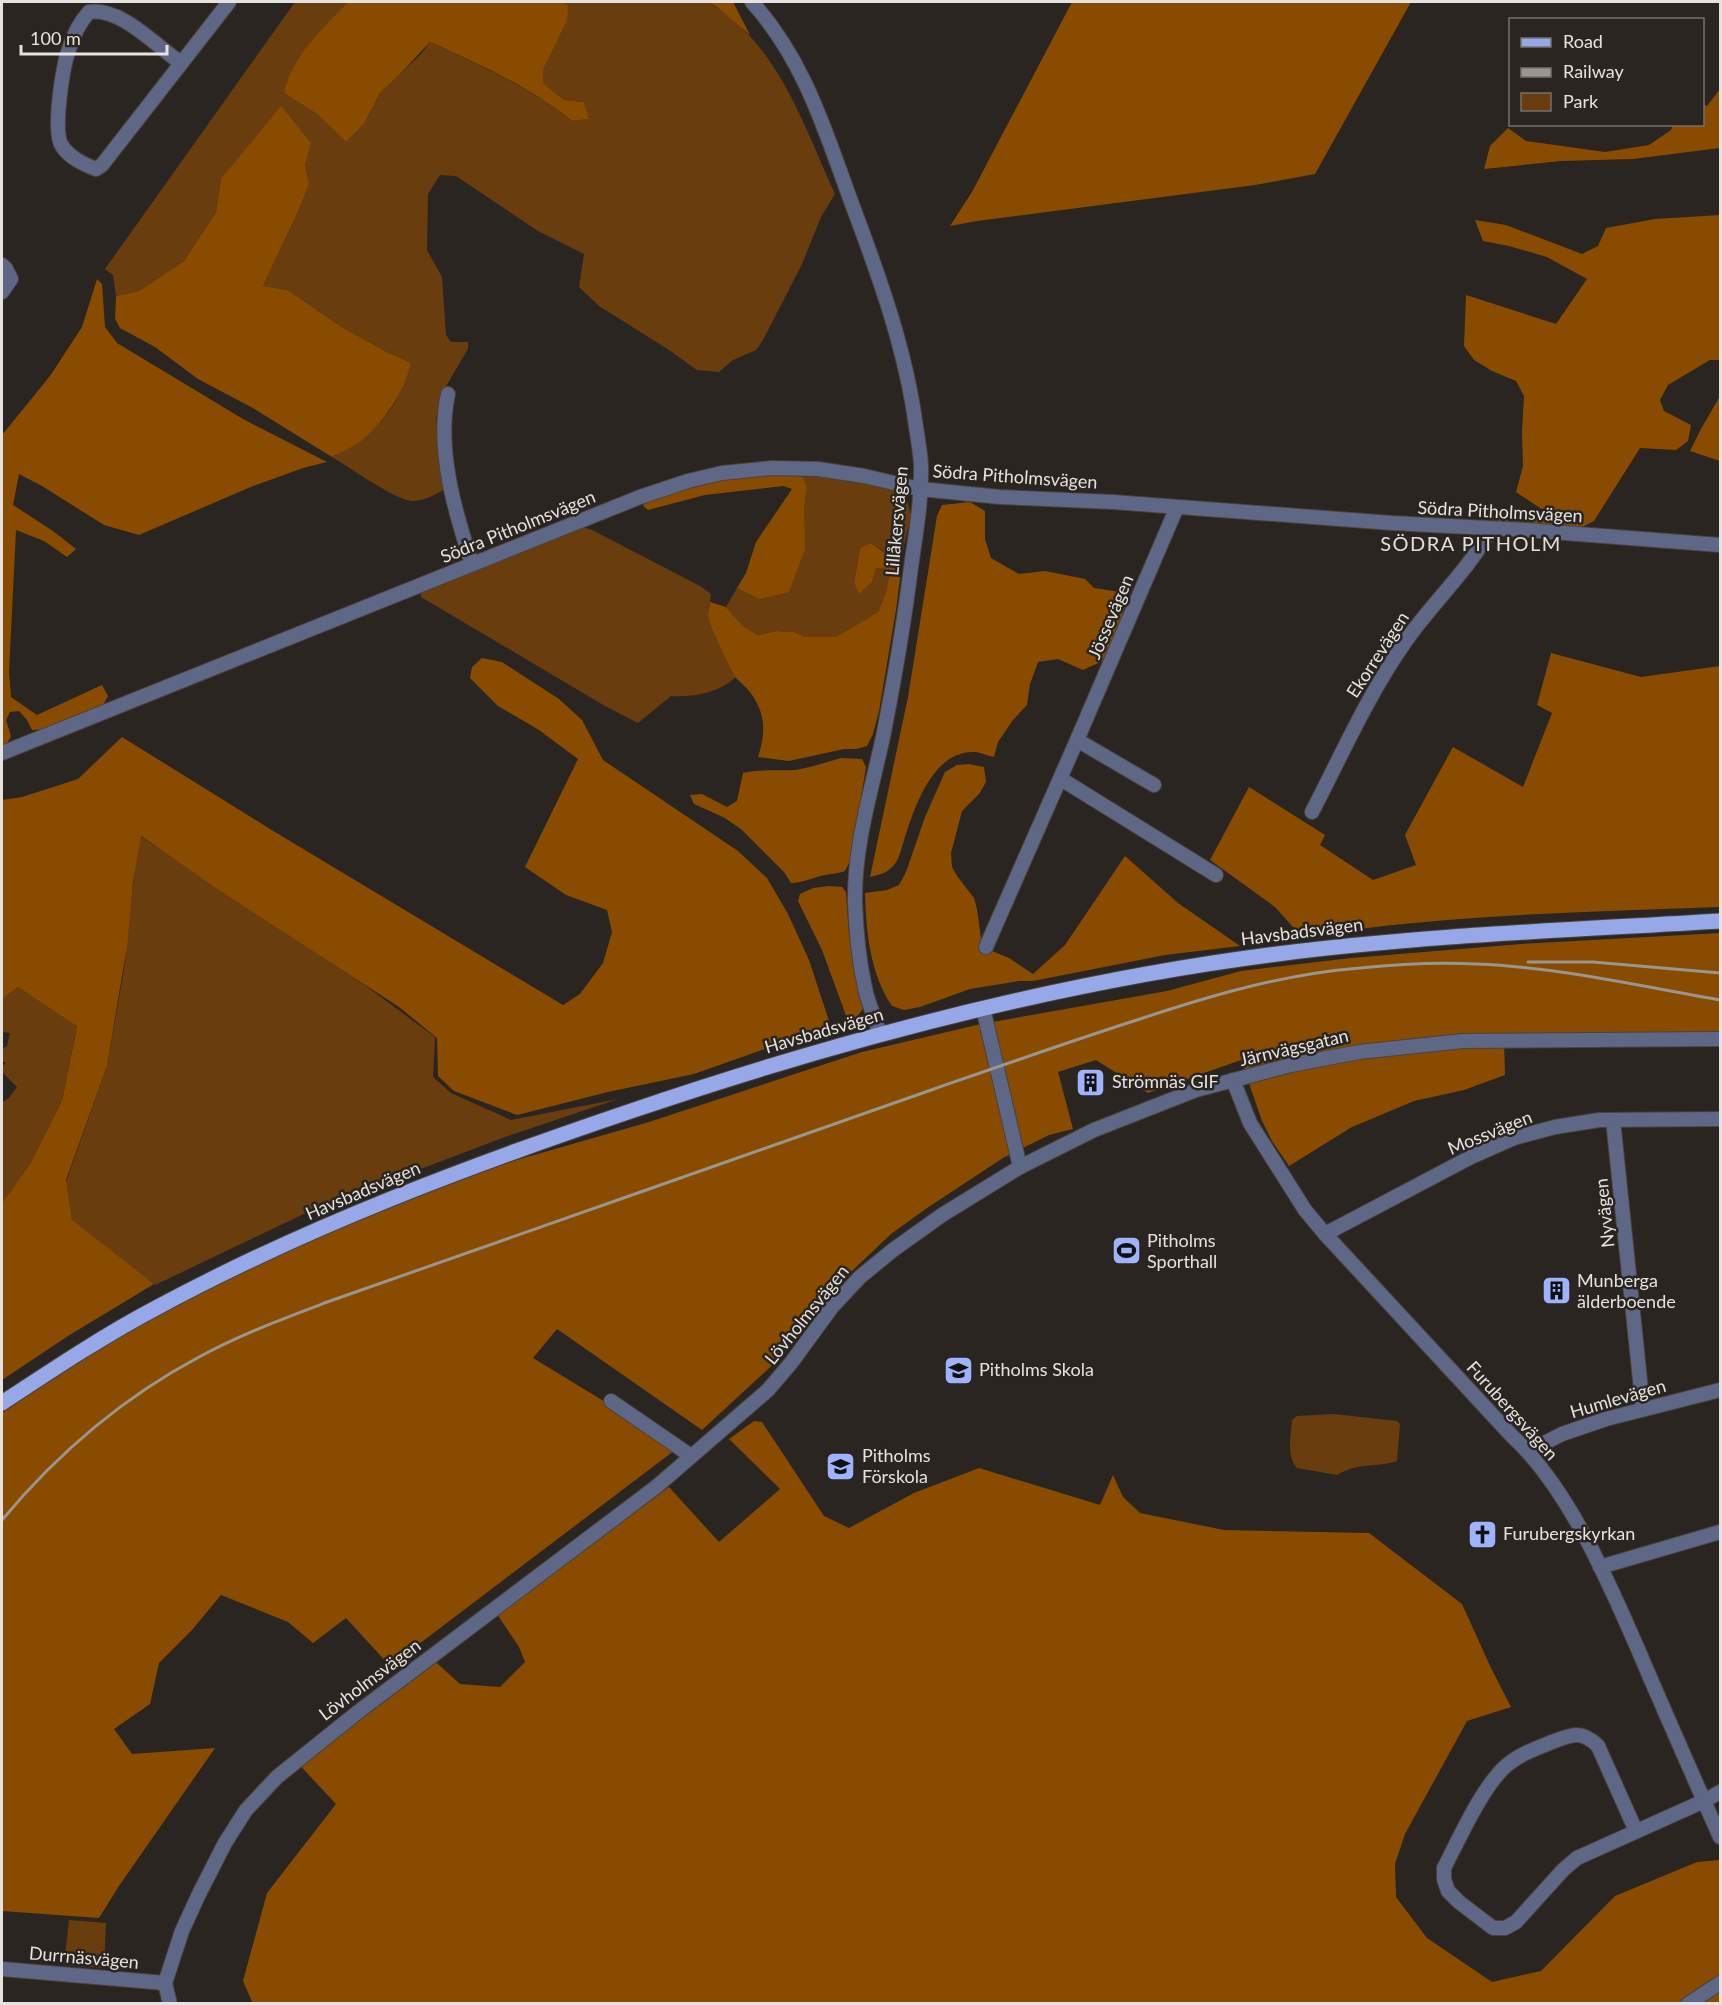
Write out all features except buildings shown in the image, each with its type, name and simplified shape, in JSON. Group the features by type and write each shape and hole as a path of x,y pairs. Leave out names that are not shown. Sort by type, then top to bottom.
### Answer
{"main road":[{"name":"Havsbadsvägen","path":"2,1403 67,1360 154,1309 230,1270 385,1202 480,1164 644,1107 770,1066 880,1035 1053,991 1274,954 1360,944 1485,934 1720,921"}],"street":[{"path":"181,63 126,21 100,10 89,12 82,20 69,49 60,94 57,136 62,146 80,163 96,169 102,165 229,2"},
{"name":"Lillåkersvägen","path":"752,2 765,16 789,51 809,88 889,306 912,401 921,462 918,526 904,622 883,738 862,827 856,872 857,932 865,989 880,1035"},
{"path":"2,265 11,279 2,292"},
{"path":"448,394 444,412 447,464 452,495 472,564"},
{"name":"Södra Pitholmsvägen","path":"2,753 640,497 688,481 722,473 772,468 818,469 864,476 920,489 1000,497 1720,545"},
{"name":"Jössevägen","path":"986,947 1061,779 1177,507"},
{"name":"Ekorrevägen","path":"1312,812 1358,719 1404,642 1468,564 1491,529"},
{"path":"1077,740 1154,785"},
{"path":"1061,779 1216,874"},
{"path":"983,1008 1020,1167"},
{"name":"Järnvägsgatan","path":"1020,1167 1094,1130 1196,1090 1291,1065 1359,1052 1412,1045 1473,1041 1720,1039"},
{"name":"Furubergsvägen","path":"1233,1080 1250,1123 1305,1210 1511,1435 1529,1451 1569,1510 1600,1567 1720,1837"},
{"name":"Mossvägen","path":"1325,1234 1471,1157 1514,1138 1555,1127 1613,1120 1720,1119"},
{"name":"Nyvägen","path":"1613,1120 1643,1409"},
{"name":"Lövholmsvägen","path":"165,1983 182,1931 225,1842 246,1810 277,1778 358,1712 656,1487 768,1390 832,1307 860,1277 927,1225 1020,1167"},
{"name":"Humlevägen","path":"1529,1451 1562,1434 1643,1409 1720,1390"},
{"path":"611,1401 691,1456"},
{"path":"1600,1567 1720,1532"},
{"path":"1636,1831 1598,1746 1590,1738 1569,1735 1526,1753 1506,1765 1490,1784 1457,1842 1444,1868 1444,1879 1448,1891 1459,1902 1493,1928 1505,1928 1516,1922 1563,1870 1577,1858 1704,1801 1720,1792"},
{"name":"Durrnäsvägen","path":"2,1969 165,1983"},
{"path":"165,1983 170,2004"},
{"path":"1688,2004 1720,1983"}],"green space":[{"path":"295,2 352,2 284,93 317,114 346,142 364,124 380,93 422,53 430,42 522,87 572,121 589,119 584,102 564,100 543,83 543,70 567,21 561,2 708,2 732,19 753,39 771,62 786,87 835,194 821,217 802,264 756,350 733,360 719,372 697,370 599,306 579,287 584,254 538,231 456,176 440,175 428,194 427,250 442,277 446,335 451,342 468,342 468,349 442,393 436,419 446,488 425,499 411,501 383,489 332,457 361,439 385,417 399,394 411,363 340,326 288,290 263,286 309,184 305,165 310,143 221,179 216,212 184,261 139,291 116,296 113,275 105,269"},
{"path":"819,475 875,484 906,497 911,515 899,567 882,550 871,543 860,548 854,583 859,593 872,582 876,568 884,568 889,576 886,592 878,612 836,637 805,637 794,632 777,631 758,635 743,626 726,607 737,588 759,599 804,509 807,488 803,477"},
{"path":"582,527 700,586 711,594 708,616 736,677 713,691 688,696 671,696 638,723 605,706 421,597 421,593"},
{"path":"140,836 366,986 435,1037 433,1077 451,1093 511,1120 618,1099 505,1137 310,1211 155,1285 72,1221 66,1182 107,1066 124,969"},
{"path":"18,987 77,1025 62,1101 30,1164 2,1203 2,1102 8,1099 17,1087 3,1073 2,1068 6,1062 2,1062 2,1049 7,1046 10,1033 2,1032 2,999"},
{"path":"1334,1414 1397,1421 1400,1424 1397,1461 1352,1468 1337,1475 1297,1468 1290,1451 1292,1420 1297,1416"},
{"path":"69,1920 106,1923 104,1968 64,1965"}],"shaded area":[{"path":"348,2 561,2 568,5 567,21 543,70 543,83 564,100 584,102 589,119 572,121 522,87 430,42 380,93 364,124 346,142 317,114 284,93 288,79 301,54"},
{"path":"708,2 733,2 750,35 717,7"},
{"path":"1072,2 1411,2 1315,174 1255,185 950,226 972,192"},
{"path":"1720,89 1720,148 1633,159 1561,161 1484,169 1490,146 1508,128 1526,141 1605,152 1649,145 1671,130 1673,126 1704,126 1704,104 1707,106"},
{"path":"281,106 311,143 305,165 309,184 263,286 288,290 340,326 411,363 398,396 386,415 361,441 332,457 251,407 198,379 155,347 120,328 115,319 116,296 139,291 184,261 216,212 221,179"},
{"path":"1720,215 1720,360 1710,360 1668,385 1660,400 1664,411 1691,425 1688,441 1676,450 1640,448 1594,521 1582,527 1497,523 1489,518 1505,515 1554,514 1540,508 1516,492 1523,466 1524,396 1516,381 1474,360 1464,346 1466,295 1556,324 1587,279 1547,257 1483,241 1475,220 1506,225 1582,254 1598,246 1606,228 1655,219"},
{"path":"97,279 102,284 105,327 117,343 243,419 327,462 253,486 139,535 104,525 19,474 13,505 76,549 67,557 44,541 16,530 9,672 11,697 37,715 102,685 108,696 102,707 49,729 32,730 19,711 10,712 6,720 11,736 7,744 2,746 2,435 50,376 82,327"},
{"path":"1720,396 1720,461 1690,451"},
{"path":"783,472 803,477 807,488 804,509 805,549 789,592 759,599 737,588 746,573 756,542 792,489 783,486 705,495 648,510 643,506 645,502 719,479"},
{"path":"970,502 985,511 985,539 991,558 1019,574 1045,571 1085,579 1094,588 1126,593 1125,606 1109,658 1083,670 1058,659 1038,662 1030,684 1027,705 998,742 994,757 976,752 962,753 949,759 938,768 929,780 915,808 897,861 886,872 870,877 908,697 937,516 942,505"},
{"path":"871,543 892,558 899,567 900,578 879,711 867,746 789,761 758,757 763,731 762,716 755,700 730,668 708,616 710,602 726,607 743,626 758,635 777,631 794,632 805,637 836,637 878,612 886,592 889,576 884,568 876,568 872,582 859,594 854,583 860,548"},
{"path":"1551,653 1641,677 1720,666 1720,907 1458,919 1302,937 1275,907 1210,860 1249,787 1325,835 1320,845 1373,880 1416,865 1405,835 1453,747 1523,787 1552,713 1537,705"},
{"path":"482,658 502,662 559,699 582,720 603,760 738,851 767,878 788,914 809,960 832,1030 779,1044 694,1074 608,1092 517,1115 454,1091 438,1076 437,1038 399,1007 219,890 141,836 133,883 127,946 107,1066 66,1180 72,1220 154,1284 68,1336 2,1380 2,1203 30,1164 62,1101 77,1026 18,987 2,999 2,800 22,797 78,779 122,737 563,1005 580,994 603,963 612,932 607,910 566,895 525,867 578,759 539,730 498,706 470,678 472,667"},
{"path":"841,758 862,759 866,767 851,859 845,871 840,873 791,883 784,872 742,830 725,818 694,804 690,795 702,794 727,807 737,801 743,773 795,770"},
{"path":"969,764 984,767 986,782 979,794 962,811 951,853 952,867 974,898 981,939 992,951 1009,958 1033,974 1065,945 1125,856 1178,903 1240,946 1165,955 1033,981 970,989 920,1007 904,1010 892,1006 874,966 868,937 865,893 887,890 899,885 945,772 957,765"},
{"path":"842,887 846,892 849,934 864,989 865,1006 857,1017 848,1021 822,950 798,901 800,894 813,888"},
{"path":"1720,933 1720,1041 1504,1041 1505,1075 1464,1090 1414,1101 1352,1127 1289,1166 1262,1121 1241,1060 1148,1093 1096,1060 1058,1072 1073,1129 1049,1135 1003,1158 891,1234 831,1291 779,1359 702,1430 557,1329 533,1358 679,1447 390,1666 346,1618 313,1643 288,1622 221,1595 192,1630 159,1663 150,1704 114,1729 132,1754 215,1748 99,1918 2,1911 2,1413 86,1355 193,1295 317,1238 468,1174 649,1122 862,1052 981,1024 1167,991 1241,971 1351,958 1521,944"},
{"path":"754,1421 762,1422 824,1516 849,1528 914,1493 979,1468 1100,1505 1113,1475 1123,1497 1140,1513 1224,1530 1369,1533 1462,1604 1511,1707 1467,1721 1405,1834 1395,1864 1396,1897 1427,1938 1492,1982 1541,1971 1615,1896 1697,1862 1720,1860 1720,2003 253,2004 243,1981 267,1893 336,1804 293,1758 428,1655 460,1684 500,1687 525,1662 519,1647 497,1614 669,1487 719,1542 780,1489 729,1439"}],"railway":[{"path":"1528,962 1593,962 1720,973"},
{"path":"2,1520 45,1472 117,1409 171,1373 247,1334 330,1301 934,1089 1194,1002 1276,980 1304,975 1374,967 1447,963 1507,966 1568,973 1720,1000"}],"place":[{"name":"Strömnäs GIF","path":"1091,1082"},
{"name":"Pitholms Sporthall","path":"1126,1251"},
{"name":"Munberga älderboende","path":"1556,1291"},
{"name":"Pitholms Skola","path":"958,1370"},
{"name":"Pitholms Förskola","path":"841,1466"},
{"name":"Furubergskyrkan","path":"1482,1534"}],"district":[{"name":"SÖDRA PITHOLM","path":"1471,544"}]}
